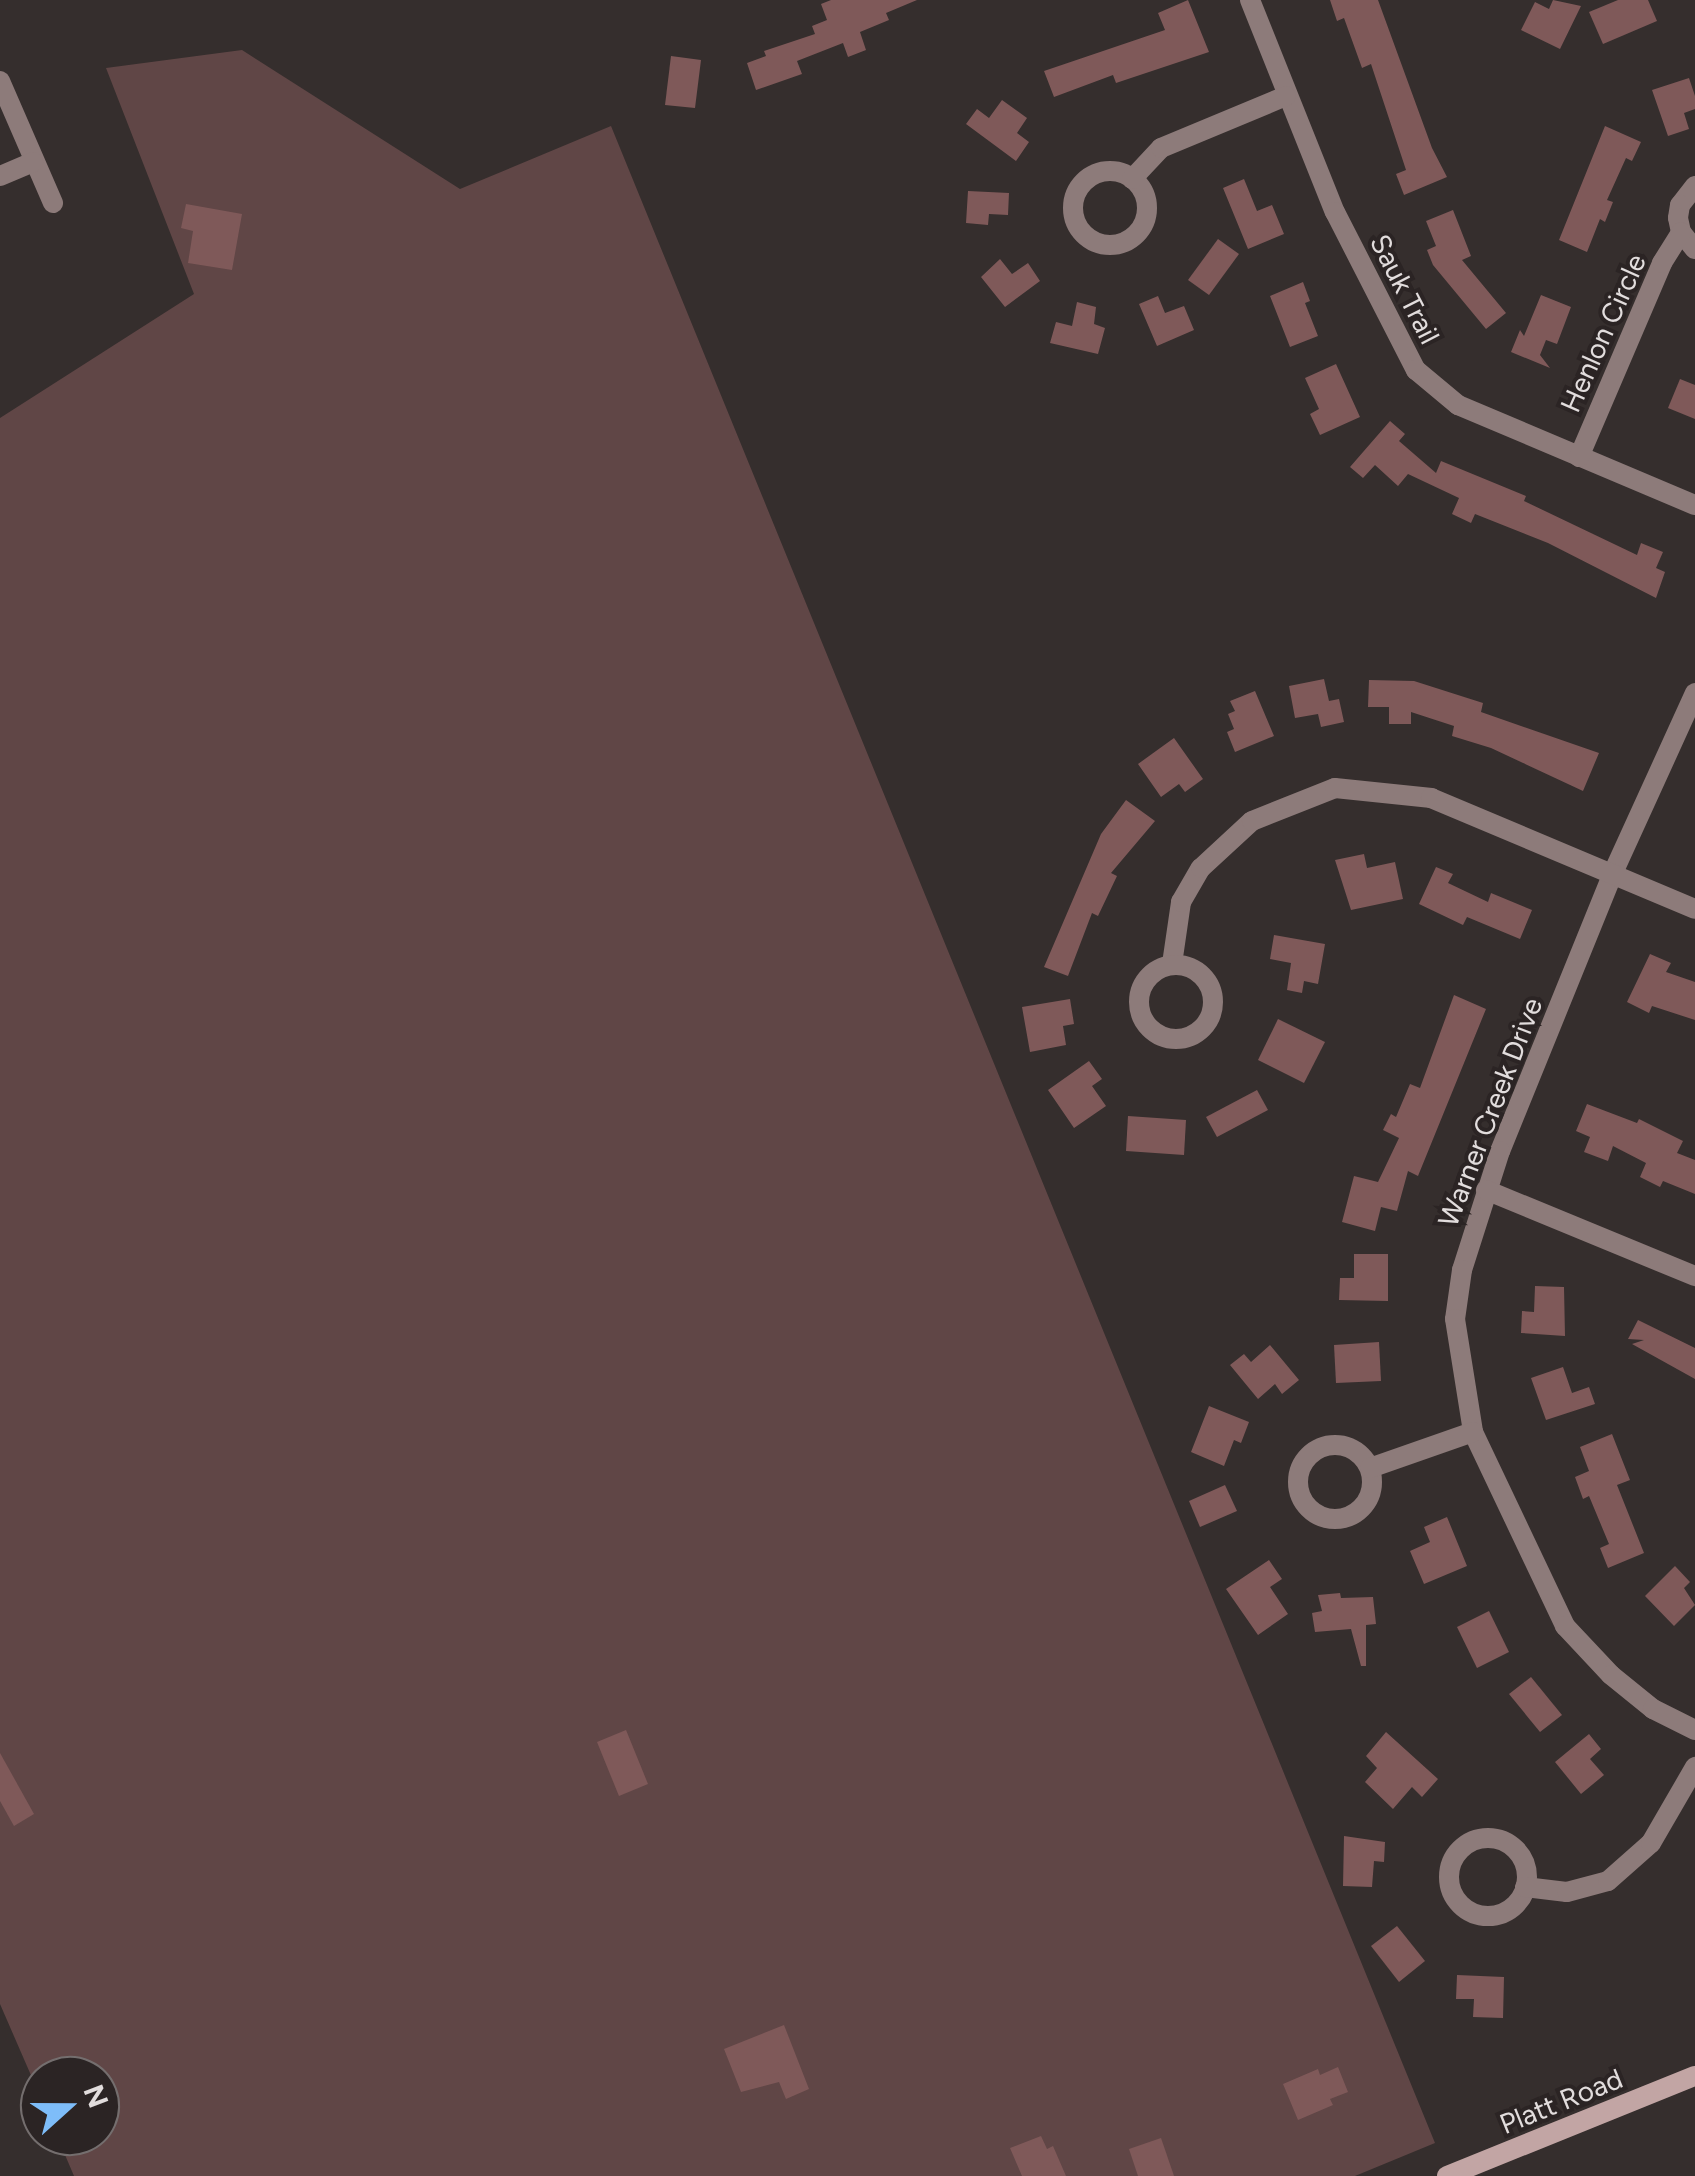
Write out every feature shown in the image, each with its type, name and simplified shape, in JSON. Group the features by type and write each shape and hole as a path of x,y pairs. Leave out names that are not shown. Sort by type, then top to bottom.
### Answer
{"main road":[{"name":"Platt Road","path":"1447,2176 1695,2076"}],"street":[{"name":"Sauk Trail","path":"1250,0 1286,96 1381,308 1416,370 1458,406 1695,506"},
{"path":"0,80 53,204"},
{"path":"1132,179 1161,148 1286,96"},
{"path":"0,176 33,162"},
{"name":"Henlon Circle","path":"1579,457 1662,263 1681,232 1680,205 1695,186"},
{"name":"Henlon Circle","path":"1681,232 1695,250"},
{"name":"Warner Creek Drive","path":"1695,694 1613,872 1486,1190 1462,1270 1455,1319 1473,1432 1565,1626 1610,1676 1652,1710 1695,1730"},
{"path":"1172,964 1181,902 1201,868 1252,821 1334,788 1390,790 1432,798 1695,910"},
{"path":"1486,1190 1695,1276"},
{"path":"1370,1468 1473,1432"},
{"path":"1525,1888 1567,1892 1608,1880 1651,1843 1695,1767"}],"shaded area":[{"path":"242,50 460,189 611,126 1435,2143 1355,2176 74,2176 66,2156 120,2156 120,2056 23,2056 0,2004 0,418 194,294 106,68"}],"building":[{"path":"831,0 917,0 886,13 889,20 860,32 866,50 848,57 843,43 797,61 802,74 756,90 747,63 766,56 764,51 815,34 812,26 827,20 821,4"},
{"path":"1188,0 1209,52 1116,83 1113,75 1054,97 1044,71 1165,30 1158,13"},
{"path":"1330,0 1378,0 1432,148 1447,177 1404,195 1396,174 1406,170 1371,64 1362,68 1344,18 1337,21"},
{"path":"1553,0 1581,6 1560,49 1521,30 1535,2 1549,9"},
{"path":"1618,0 1648,0 1657,21 1603,44 1589,12"},
{"path":"671,56 701,60 695,108 665,105"},
{"path":"1689,78 1695,109 1684,113 1689,129 1668,136 1652,90"},
{"path":"1002,100 1027,118 1017,133 1029,142 1016,161 966,124 977,109 989,118"},
{"path":"1605,126 1641,142 1632,161 1626,158 1607,200 1613,202 1605,222 1600,219 1587,252 1559,240"},
{"path":"1244,179 1257,211 1272,205 1284,234 1248,249 1223,188"},
{"path":"968,191 1009,193 1008,215 989,214 988,225 966,223"},
{"path":"186,204 242,214 232,270 188,263 193,231 181,228"},
{"path":"1453,210 1471,256 1462,260 1506,313 1486,329 1433,265 1427,250 1436,246 1426,221"},
{"path":"1218,239 1239,254 1209,295 1188,280"},
{"path":"1000,259 1012,274 1028,263 1040,281 1005,307 981,277"},
{"path":"1303,282 1310,301 1305,303 1318,336 1290,347 1270,296"},
{"path":"1541,295 1571,307 1557,344 1546,340 1540,355 1550,368 1511,352 1520,330 1524,336"},
{"path":"1158,296 1165,313 1184,306 1194,330 1157,346 1139,304"},
{"path":"1077,302 1096,307 1094,324 1105,328 1098,354 1050,343 1056,322 1072,326"},
{"path":"1336,364 1360,417 1320,435 1310,414 1319,409 1305,378"},
{"path":"1680,379 1695,385 1695,419 1668,408"},
{"path":"1390,421 1405,434 1399,441 1436,473 1441,461 1526,496 1524,501 1637,555 1641,543 1663,552 1656,568 1665,572 1656,598 1548,543 1475,514 1471,523 1452,514 1459,498 1408,474 1398,486 1375,465 1363,478 1350,467"},
{"path":"1324,679 1329,701 1339,699 1344,722 1321,727 1318,714 1295,718 1289,686"},
{"path":"1369,680 1414,681 1483,703 1481,712 1599,753 1583,791 1491,748 1452,736 1454,726 1411,712 1411,724 1389,724 1389,707 1368,707"},
{"path":"1255,691 1274,736 1235,752 1227,732 1234,729 1228,714 1235,711 1230,701"},
{"path":"1174,738 1203,779 1185,792 1179,784 1161,797 1138,764"},
{"path":"1126,800 1155,821 1111,873 1117,876 1098,916 1092,913 1068,976 1044,967 1101,834"},
{"path":"1364,854 1367,868 1395,862 1403,899 1351,910 1335,860"},
{"path":"1436,867 1453,874 1448,883 1488,902 1491,893 1532,910 1520,939 1467,917 1463,925 1419,904"},
{"path":"1274,935 1325,944 1318,984 1304,981 1302,993 1287,990 1291,963 1270,959"},
{"path":"1650,954 1671,963 1666,972 1695,982 1695,1020 1652,1006 1649,1013 1627,1002"},
{"path":"1454,995 1486,1009 1418,1176 1408,1171 1397,1211 1381,1207 1375,1231 1342,1222 1354,1176 1378,1182 1399,1138 1383,1130 1391,1114 1396,1117 1410,1084 1420,1088"},
{"path":"1070,999 1074,1024 1063,1026 1066,1045 1030,1052 1022,1007"},
{"path":"1278,1019 1325,1042 1304,1083 1258,1060"},
{"path":"1089,1061 1102,1079 1092,1086 1106,1106 1074,1128 1048,1090"},
{"path":"1257,1090 1268,1110 1217,1137 1206,1117"},
{"path":"1587,1104 1637,1123 1639,1119 1683,1141 1677,1153 1695,1160 1695,1194 1663,1181 1660,1187 1640,1177 1646,1163 1613,1146 1608,1161 1584,1152 1590,1137 1576,1131"},
{"path":"1128,1116 1186,1120 1184,1155 1126,1151"},
{"path":"1354,1254 1388,1254 1388,1301 1339,1300 1340,1278 1354,1278"},
{"path":"1535,1286 1564,1287 1565,1336 1521,1333 1522,1311 1534,1312"},
{"path":"1638,1320 1695,1348 1695,1379 1632,1344 1644,1340 1628,1339"},
{"path":"1379,1342 1381,1381 1336,1383 1334,1345"},
{"path":"1270,1345 1299,1380 1282,1394 1275,1384 1258,1399 1230,1365 1244,1354 1251,1362"},
{"path":"1563,1367 1572,1393 1589,1387 1595,1404 1546,1420 1531,1378"},
{"path":"1209,1406 1249,1422 1241,1443 1234,1440 1224,1466 1191,1452"},
{"path":"1612,1434 1630,1480 1617,1485 1644,1553 1608,1568 1600,1548 1609,1544 1589,1496 1583,1499 1575,1477 1589,1471 1580,1447"},
{"path":"1225,1485 1237,1511 1200,1527 1189,1501"},
{"path":"1447,1517 1467,1566 1424,1584 1410,1551 1430,1542 1424,1527"},
{"path":"1269,1560 1282,1579 1270,1587 1288,1614 1258,1635 1226,1589"},
{"path":"1675,1566 1690,1582 1684,1588 1695,1605 1674,1626 1645,1596"},
{"path":"1340,1593 1341,1598 1373,1597 1376,1624 1366,1625 1366,1666 1361,1666 1351,1629 1315,1632 1312,1613 1322,1611 1318,1595"},
{"path":"1489,1611 1509,1652 1477,1668 1457,1627"},
{"path":"1531,1677 1562,1715 1540,1732 1509,1694"},
{"path":"626,1730 648,1784 619,1796 597,1742"},
{"path":"1386,1732 1438,1779 1422,1797 1412,1787 1393,1809 1365,1782 1377,1768 1366,1756"},
{"path":"1589,1734 1601,1749 1590,1759 1604,1775 1581,1794 1555,1762"},
{"path":"0,1753 34,1814 14,1826 0,1801"},
{"path":"1344,1836 1385,1842 1384,1862 1374,1861 1372,1887 1343,1886"},
{"path":"1397,1926 1425,1961 1399,1982 1371,1946"},
{"path":"1457,1975 1504,1977 1503,2018 1473,2017 1474,1999 1456,1999"},
{"path":"784,2025 809,2089 786,2099 779,2082 741,2092 724,2049"},
{"path":"1338,2067 1348,2092 1330,2099 1333,2105 1298,2120 1283,2084 1318,2069 1320,2075"},
{"path":"1041,2136 1047,2149 1053,2146 1066,2176 1022,2176 1010,2148"},
{"path":"1161,2138 1174,2176 1138,2176 1129,2149"}]}
